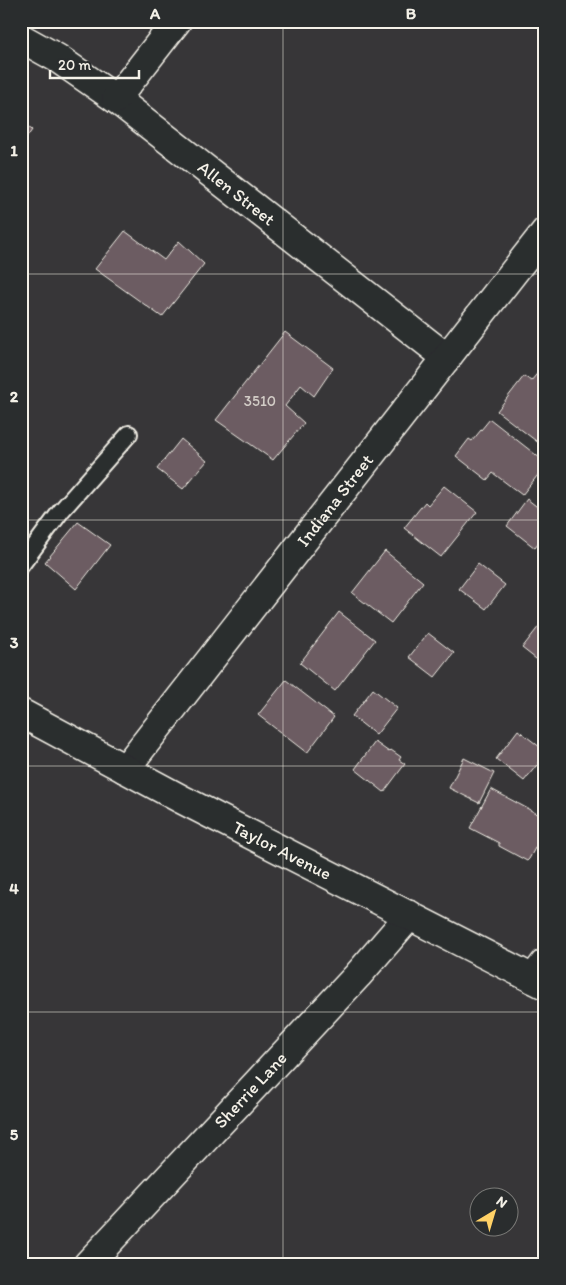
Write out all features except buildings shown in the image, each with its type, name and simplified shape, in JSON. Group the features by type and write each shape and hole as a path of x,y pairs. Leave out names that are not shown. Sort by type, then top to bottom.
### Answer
{"street":[{"path":"116,100 177,21"},
{"name":"Allen Street","path":"21,38 57,58 116,100 447,358"},
{"name":"Indiana Street","path":"125,769 545,232"},
{"name":"Taylor Avenue","path":"21,713 125,769 410,915 541,976"},
{"name":"Sherrie Lane","path":"88,1264 358,975 410,915"}],"lane":[{"path":"21,565 62,511 129,434"}]}
